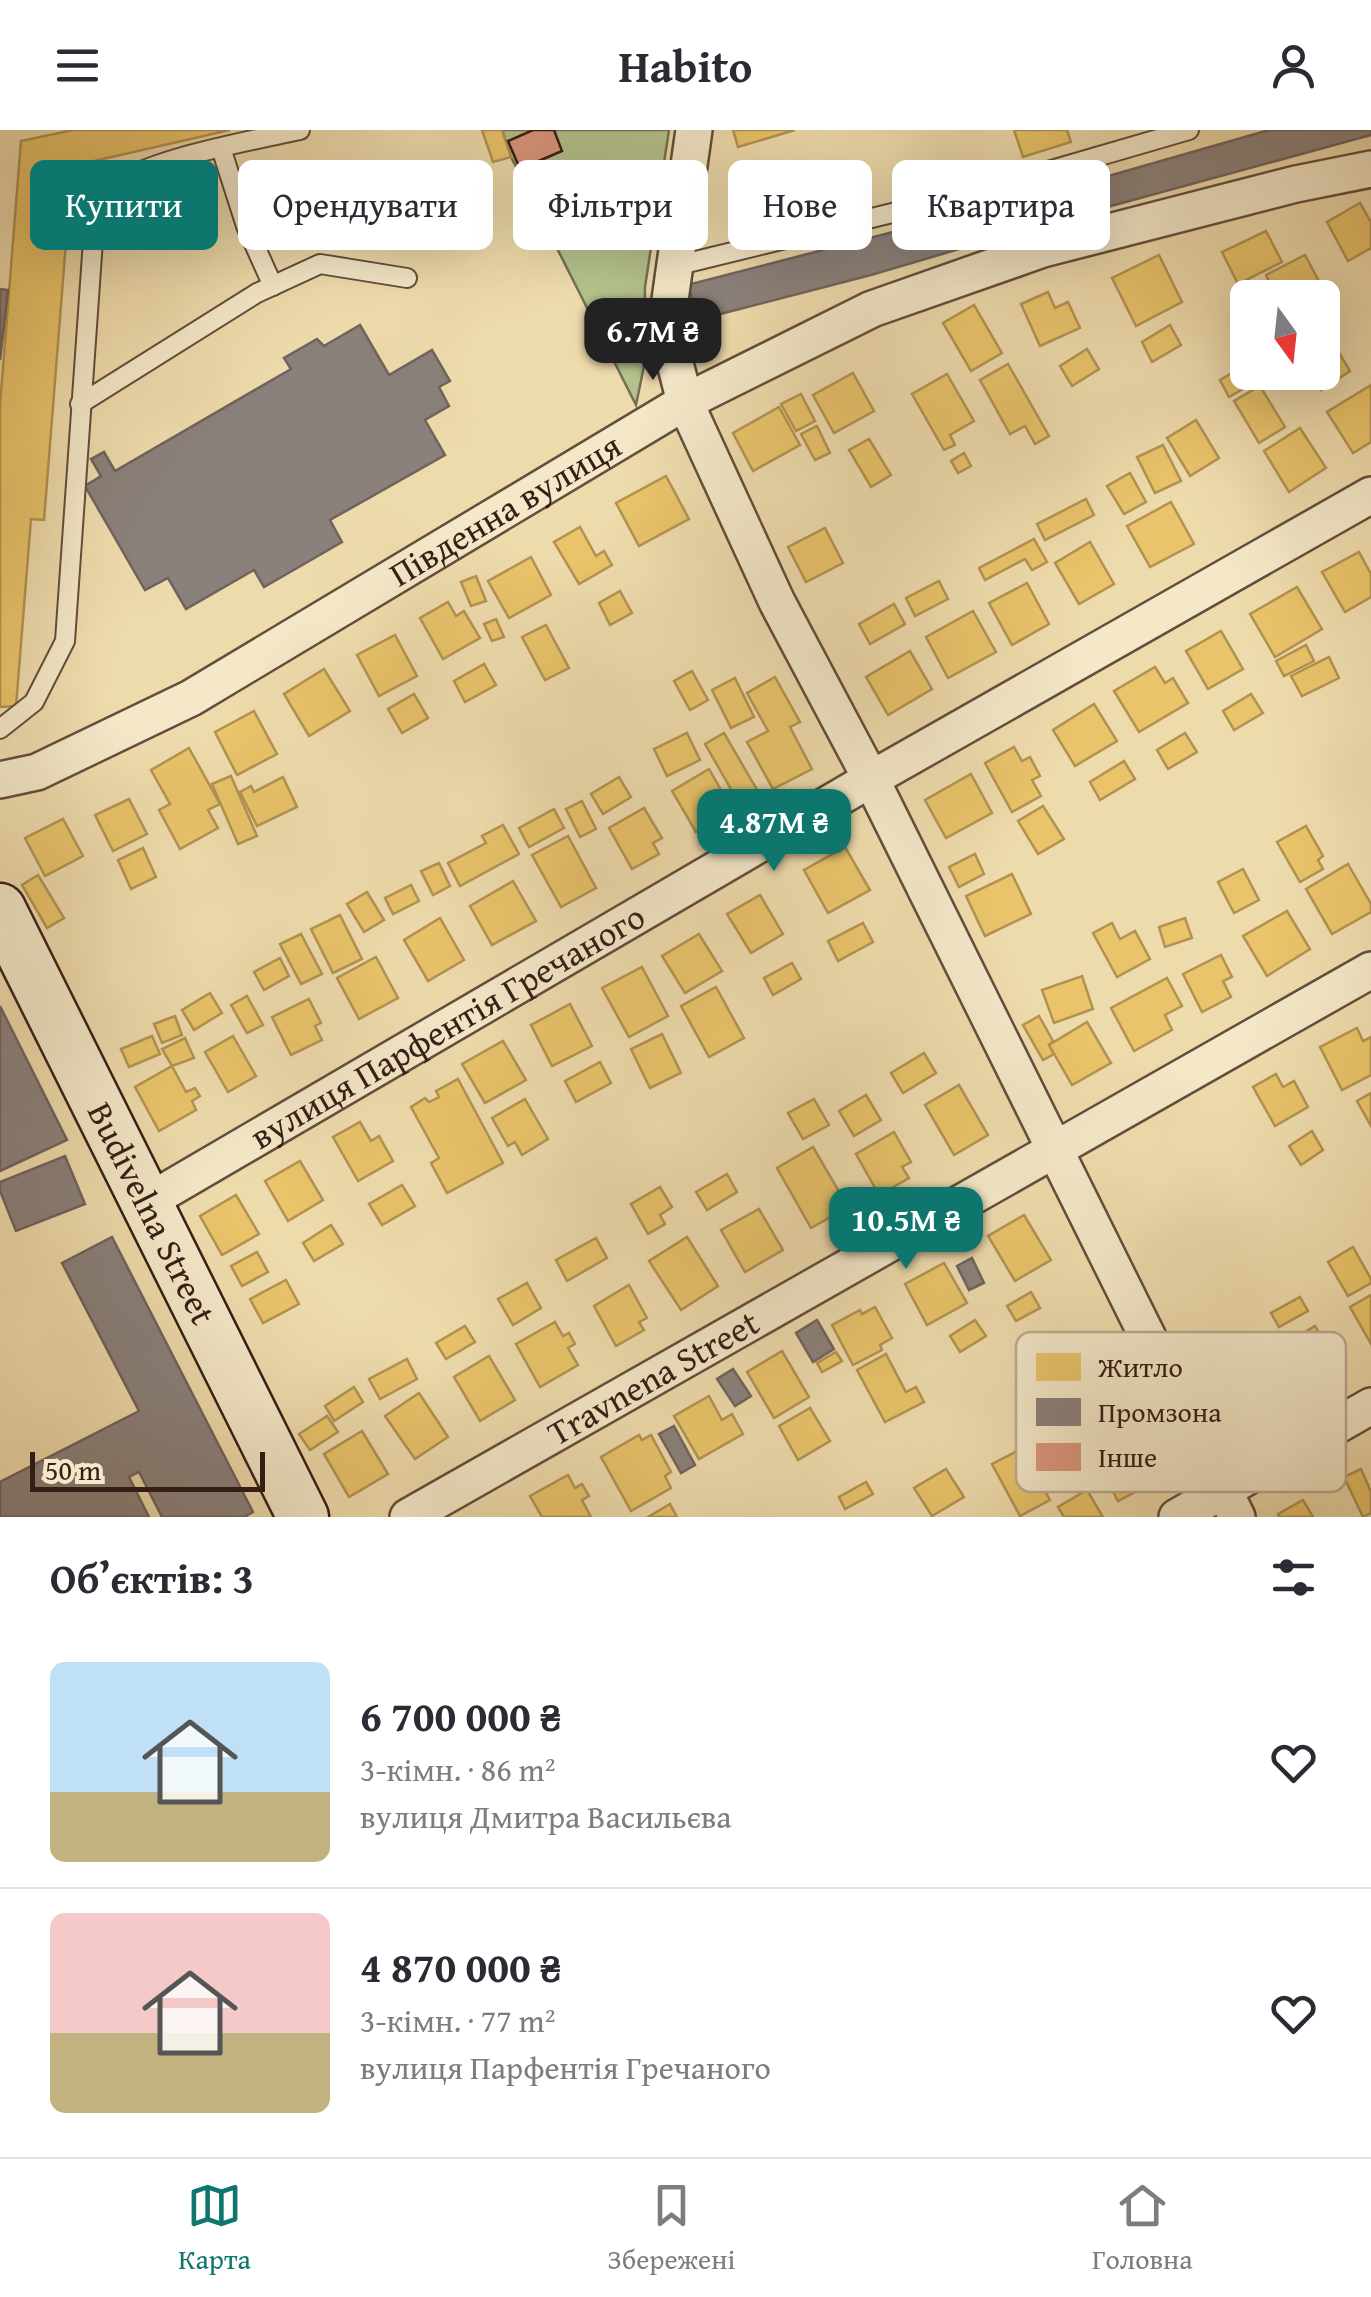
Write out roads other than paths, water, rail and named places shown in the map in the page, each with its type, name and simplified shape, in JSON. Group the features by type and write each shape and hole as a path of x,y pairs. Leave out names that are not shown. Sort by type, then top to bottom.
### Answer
{"street":[{"path":"694,130 666,328 685,402 777,602 872,779 1146,1332"},
{"name":"Південна вулиця","path":"0,780 37,772 190,698 685,402 872,309 1026,255 1296,184 1371,169"},
{"name":"вулиця Парфентія Гречаного","path":"147,1202 872,779 1371,494"},
{"name":"Budivelna Street","path":"0,909 303,1517"},
{"name":"Travnena Street","path":"408,1517 1371,970"},
{"path":"1346,1424 1371,1406"},
{"path":"1177,1517 1231,1504"}],"lane":[{"path":"0,729 34,702 66,641 94,226 107,191 141,171 300,130"},
{"path":"675,266 962,196 1189,130"},
{"path":"221,148 246,226 273,286"},
{"path":"80,404 257,293 320,264 408,278"}]}
